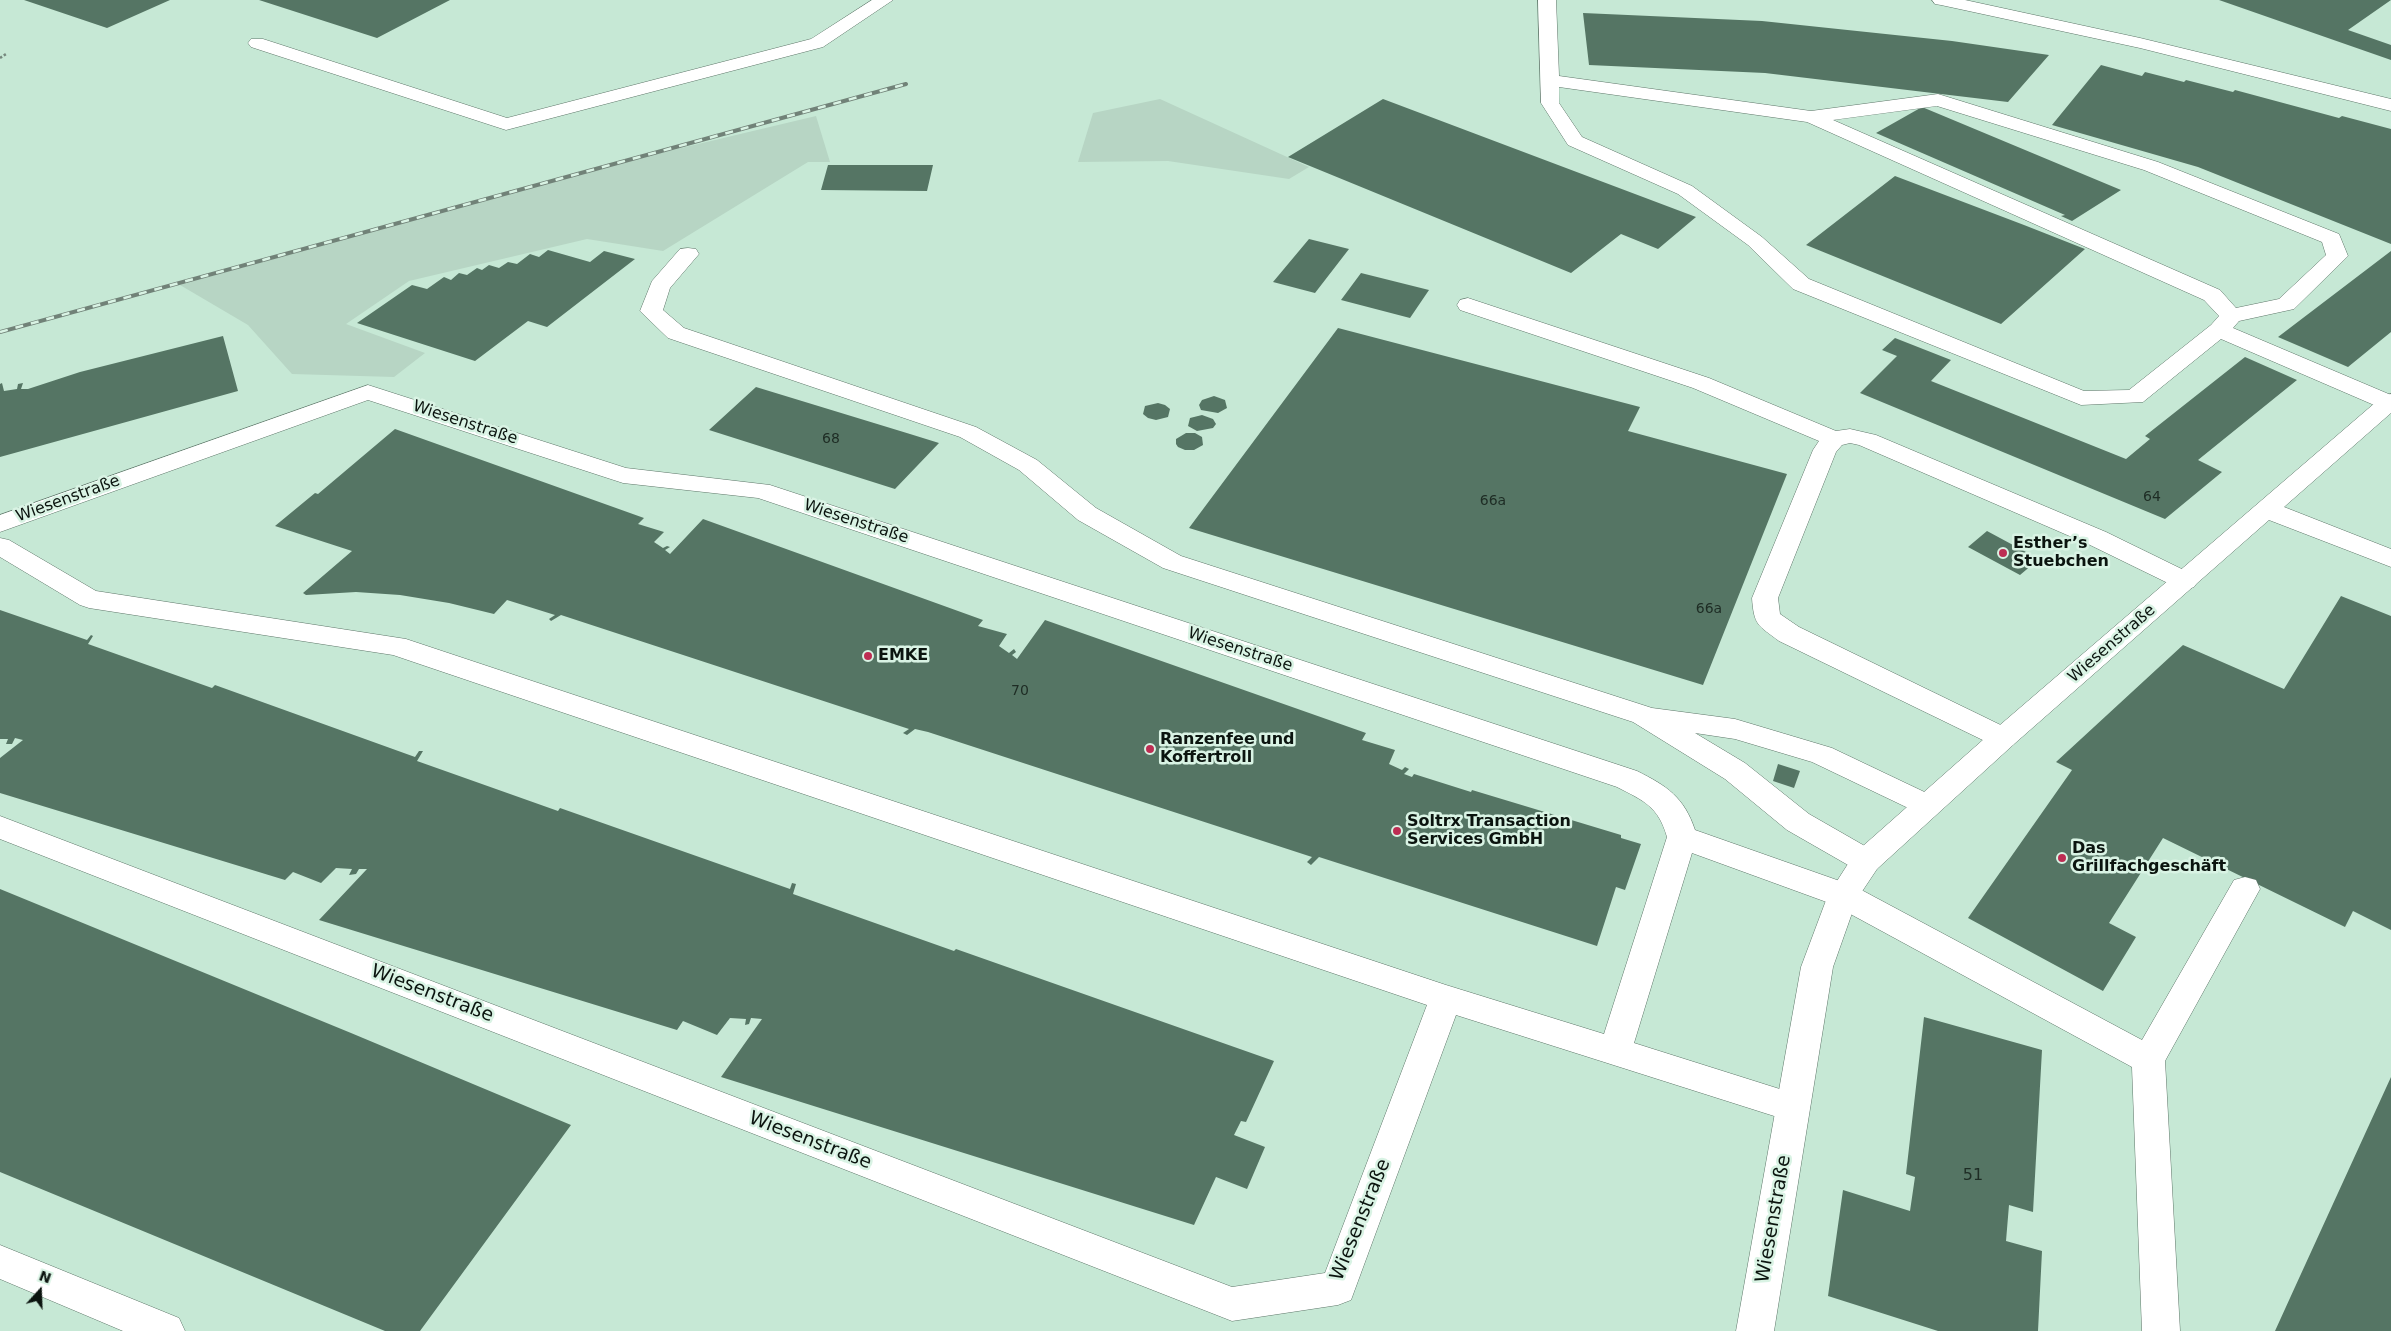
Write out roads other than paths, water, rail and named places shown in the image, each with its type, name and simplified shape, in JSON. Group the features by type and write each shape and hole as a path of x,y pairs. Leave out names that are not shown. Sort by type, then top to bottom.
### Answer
{"street":[{"path":"257,43 506,124 818,43 884,0"},
{"path":"1547,0 1548,80 1550,103 1575,141 1685,190 1755,241 1801,284 2081,398 2135,397 2225,323 2286,304 2337,256 2332,238 2151,166 1938,100 1811,117 1548,80"},
{"path":"1942,0 2140,43 2391,105"},
{"path":"1811,117 2212,295 2225,323 2390,402"},
{"path":"688,254 660,286 651,311 676,333 968,432 1028,464 1088,514 1172,562 1643,715 1735,729 1822,755 1927,806"},
{"path":"1468,305 1701,382 1834,439 1850,436 1868,440 2097,538 2185,581"},
{"name":"Wiesenstraße","path":"0,524 368,392 623,475 761,491 1627,779 1655,793 1676,814 1682,837"},
{"name":"Wiesenstraße","path":"1755,1331 1817,967 1843,895 1866,862 1927,806 2390,402"},
{"path":"1834,439 1825,450 1765,598 1767,618 1789,634 2004,738"},
{"path":"2267,510 2391,560"},
{"path":"0,546 89,599 396,646 1446,998 1793,1107"},
{"path":"1643,715 1735,771 1798,822 1866,862"},
{"name":"Wiesenstraße","path":"0,827 1232,1304 1338,1288 1446,998"},
{"path":"1615,1052 1682,837 1843,895 2148,1060"},
{"path":"2160,1331 2148,1060 2245,889"},
{"path":"0,1262 166,1331"}],"railway":[{"path":"0,332 906,84"}],"place":[{"name":"Esther’s Stuebchen","path":"2003,553"},
{"name":"EMKE","path":"868,656"},
{"name":"Ranzenfee und Koffertroll","path":"1150,749"},
{"name":"Soltrx Transaction Services GmbH","path":"1397,831"},
{"name":"Das Grillfachgeschäft","path":"2062,858"}]}
